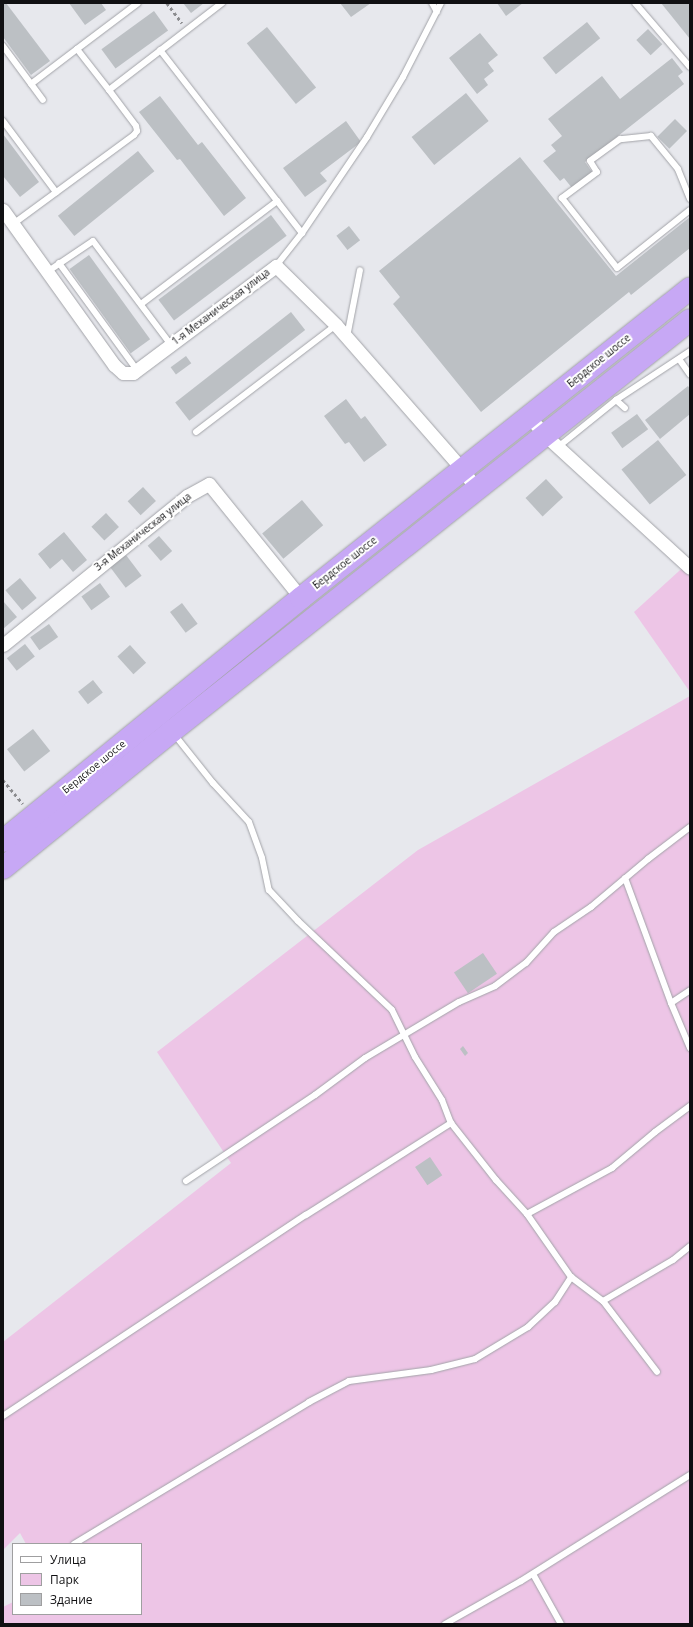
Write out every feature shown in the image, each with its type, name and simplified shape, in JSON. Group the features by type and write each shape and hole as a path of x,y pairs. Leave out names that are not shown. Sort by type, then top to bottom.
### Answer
{"highway":[{"name":"Бердское шоссе","path":"3,841 301,598 690,289"},
{"path":"3,868 172,731 477,490 552,441 690,320"}],"street":[{"path":"3,210 114,365 123,373 133,373 137,370"},
{"name":"1-я Механическая улица","path":"137,370 276,266 336,325 463,470 477,490"},
{"path":"529,417 552,441 690,568"},
{"name":"3-я Механическая улица","path":"3,645 187,496 209,484 301,598"}],"lane":[{"path":"109,90 222,3"},
{"path":"432,3 437,12"},
{"path":"276,266 302,233 367,137 403,77 441,3"},
{"path":"635,3 690,67"},
{"path":"31,84 136,4"},
{"path":"3,46 43,100"},
{"path":"13,224 134,135 137,131 136,126 77,49"},
{"path":"160,50 302,233"},
{"path":"3,121 56,192"},
{"path":"690,200 678,169 651,136 620,139 590,161 597,172 562,198 617,268 690,210"},
{"path":"682,180 690,179"},
{"path":"141,304 277,201"},
{"path":"47,272 93,241 171,345"},
{"path":"59,263 137,370"},
{"path":"347,339 360,270"},
{"path":"196,432 336,325"},
{"path":"552,441 690,351"},
{"path":"679,359 690,375"},
{"path":"616,400 625,408"},
{"path":"172,731 213,783 249,822 262,858 269,890 298,921 392,1010 414,1057 442,1100 451,1123 496,1180 527,1214 571,1277 602,1301 657,1372"},
{"path":"186,1182 315,1095 365,1058 459,1002 495,986 526,963 554,932 591,907 690,827"},
{"path":"625,878 671,1003 690,1048"},
{"path":"671,1003 690,990"},
{"path":"527,1214 612,1168 690,1106"},
{"path":"3,1416 306,1215 451,1123"},
{"path":"602,1301 673,1260 690,1246"},
{"path":"76,1543 309,1402 349,1382 431,1370 475,1359 528,1327 555,1302 571,1277"},
{"path":"445,1624 533,1574 690,1475"},
{"path":"533,1574 561,1624"}],"path":[{"path":"167,3 187,30"},
{"path":"3,780 33,817"}],"green space":[{"path":"690,561 690,692 634,612"},
{"path":"690,696 690,1624 3,1624 3,1607 12,1602 12,1615 142,1615 142,1543 25,1543 20,1533 3,1550 3,1342 231,1163 157,1052 418,850"}],"building":[{"path":"3,3 6,3 50,61 31,75 3,37"},
{"path":"69,3 101,3 106,10 85,25"},
{"path":"183,3 204,3 191,13"},
{"path":"340,3 371,3 351,17"},
{"path":"497,3 523,3 506,16"},
{"path":"661,3 690,3 690,39"},
{"path":"154,11 168,30 116,69 101,49"},
{"path":"587,22 600,38 556,74 543,58"},
{"path":"267,27 316,88 296,104 247,43"},
{"path":"648,29 662,44 651,55 636,40"},
{"path":"480,33 498,55 488,63 494,71 484,79 488,85 477,94 449,58"},
{"path":"672,58 683,72 678,76 684,84 585,162 592,172 572,188 564,178 560,181 543,161 556,151 551,145 562,136 548,119 602,76 620,99"},
{"path":"466,93 489,121 434,165 412,137"},
{"path":"160,96 198,145 202,142 246,198 224,216 180,159 177,160 139,112"},
{"path":"675,119 687,131 669,149 657,137"},
{"path":"346,121 361,142 320,173 327,181 305,197 283,168"},
{"path":"3,134 39,182 20,197 3,176"},
{"path":"138,151 154,171 74,236 58,216"},
{"path":"520,157 616,276 690,217 690,248 631,295 629,292 481,412 393,304 400,297 379,271"},
{"path":"271,215 287,236 174,321 158,300"},
{"path":"349,226 360,240 347,250 336,236"},
{"path":"89,255 150,339 131,353 70,269"},
{"path":"291,312 305,330 189,421 175,403"},
{"path":"186,356 191,363 176,374 171,367"},
{"path":"688,386 690,389 690,414 660,439 645,420"},
{"path":"346,399 361,419 365,416 387,445 364,462 349,442 345,444 324,416"},
{"path":"637,414 648,429 622,448 611,433"},
{"path":"658,440 686,475 650,505 621,470"},
{"path":"546,479 563,497 543,516 526,498"},
{"path":"143,487 156,501 141,515 128,501"},
{"path":"302,500 323,525 283,559 262,533"},
{"path":"106,513 119,527 104,541 91,527"},
{"path":"64,532 87,560 73,572 62,559 50,569 38,554"},
{"path":"159,536 172,551 161,561 148,546"},
{"path":"126,555 142,576 126,588 110,567"},
{"path":"20,578 37,598 22,610 5,590"},
{"path":"100,583 110,597 91,610 81,597"},
{"path":"3,601 17,617 3,629"},
{"path":"182,603 198,624 186,633 170,612"},
{"path":"49,624 58,637 39,650 30,637"},
{"path":"25,644 35,657 17,671 7,658"},
{"path":"130,645 146,663 133,674 117,656"},
{"path":"93,680 103,693 88,704 78,692"},
{"path":"33,729 50,751 24,771 7,749"},
{"path":"483,953 497,974 468,993 454,973"},
{"path":"463,1046 468,1053 465,1056 460,1049"},
{"path":"430,1157 442,1175 427,1185 415,1167"}]}
